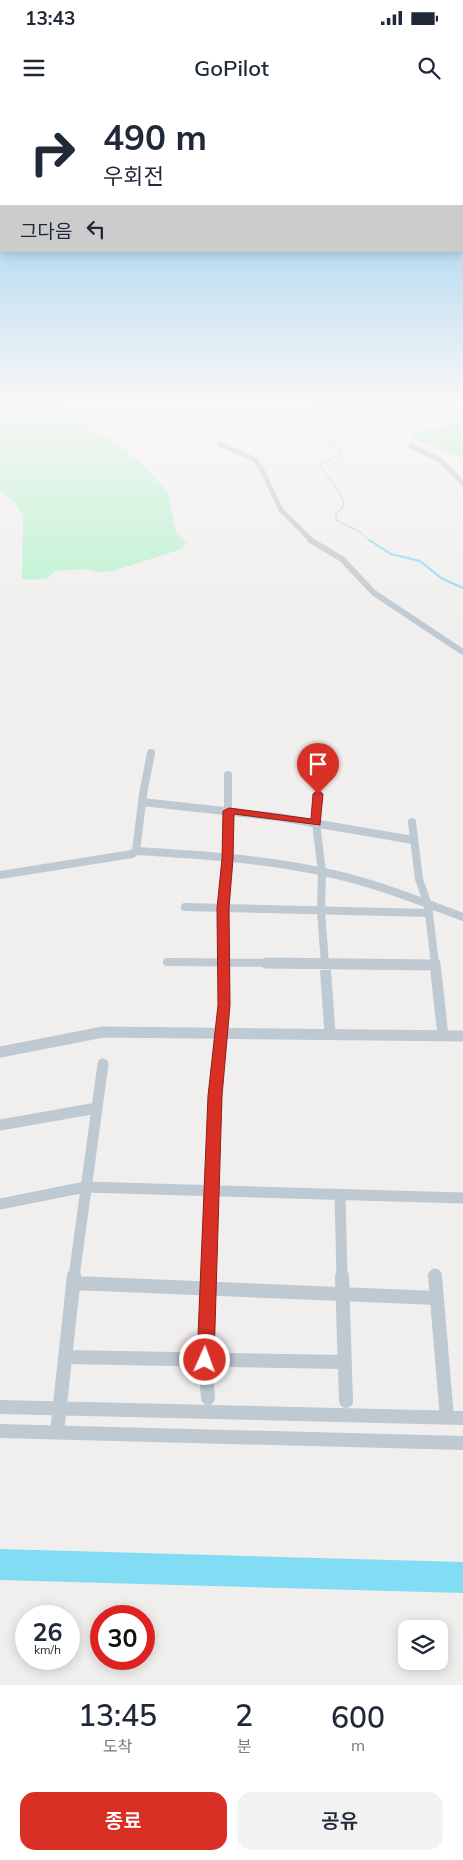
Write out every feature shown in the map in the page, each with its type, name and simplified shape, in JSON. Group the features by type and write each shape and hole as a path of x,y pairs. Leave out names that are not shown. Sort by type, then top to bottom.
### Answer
{"street":[{"path":"264,474 281,510 300,531 314,543 342,559 374,593 463,652"},
{"path":"454,474 463,483"},
{"path":"136,851 151,753"},
{"path":"208,1398 205,1360 217,1068 224,1005 223,908 228,859 228,775"},
{"path":"318,794 316,822 322,872 321,911 330,1034"},
{"path":"142,802 316,822 413,840"},
{"path":"412,822 419,879 428,909 443,1036"},
{"path":"0,875 132,854 136,851 228,859 322,872 428,909 463,917"},
{"path":"185,907 321,911 428,909"},
{"path":"167,962 435,965"},
{"path":"0,1052 103,1032 463,1036"},
{"path":"57,1432 85,1187 103,1064"},
{"path":"0,1125 97,1108"},
{"path":"0,1204 85,1187 340,1196 463,1198"},
{"path":"340,1196 346,1401"},
{"path":"435,1274 447,1418"},
{"path":"73,1283 208,1287 437,1298"},
{"path":"65,1357 344,1362"},
{"path":"0,1407 463,1418"},
{"path":"0,1431 463,1443"}],"green space":[{"path":"0,474 152,474 168,493 176,533 186,543 182,549 113,571 98,572 85,569 55,571 47,578 29,580 22,578 23,515 14,502 0,491"}],"water":[{"path":"0,1549 463,1562 463,1593 0,1580"}],"waterway":[{"path":"326,474 338,490 344,503 342,509 336,513 336,520 360,532 370,541"},
{"path":"369,540 391,554 420,561 441,578 463,588"}],"route":[{"path":"205,1360 215,1096 224,1005 223,908 228,859 229,811 316,822 318,794"}]}
